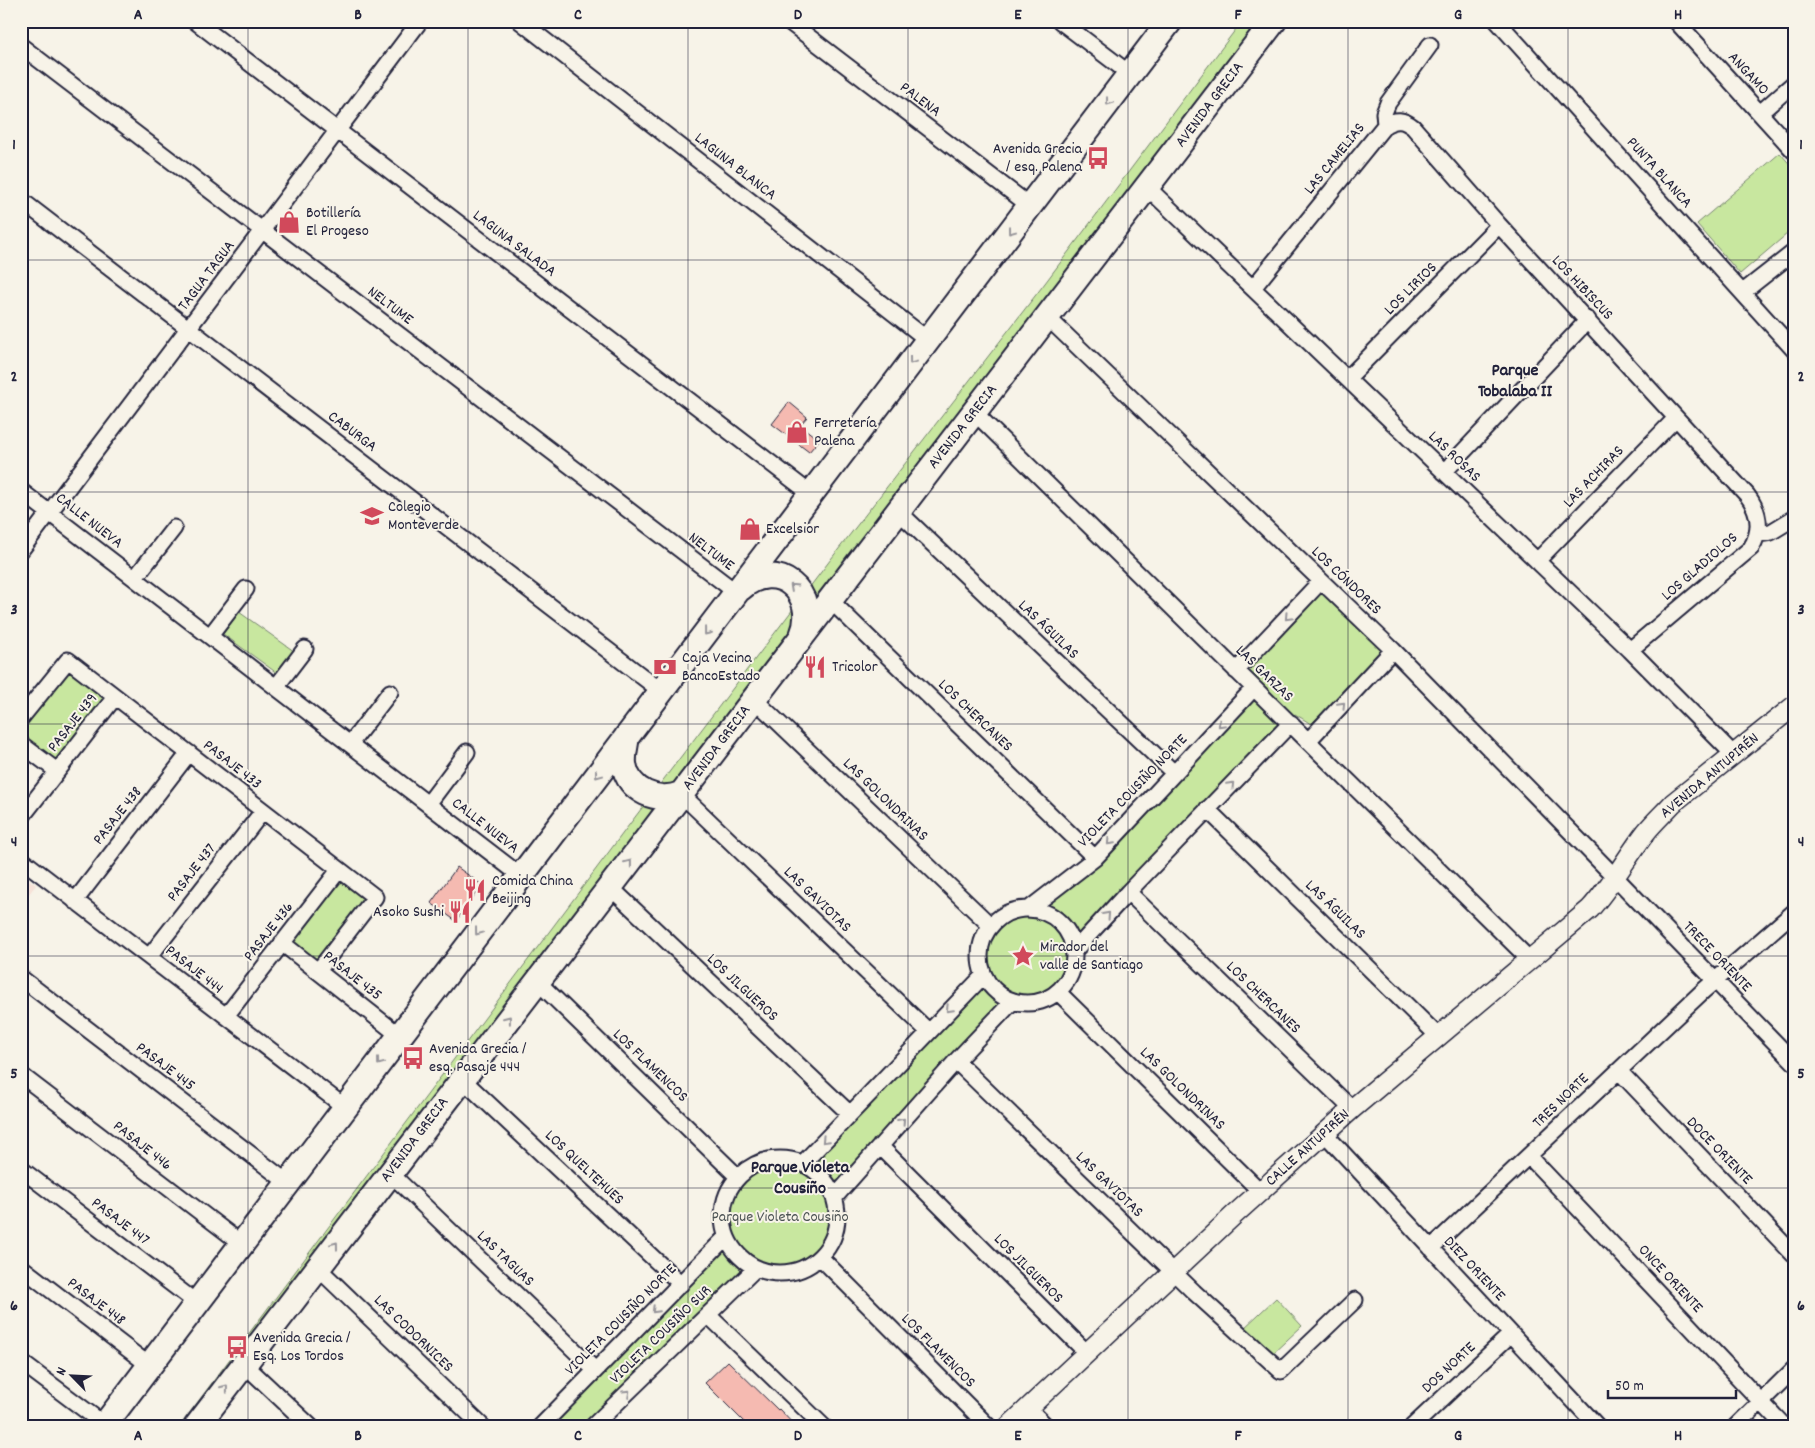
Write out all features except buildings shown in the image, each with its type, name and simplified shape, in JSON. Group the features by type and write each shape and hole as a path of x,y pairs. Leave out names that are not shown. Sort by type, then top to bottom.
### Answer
{"main road":[{"path":"104,1426 1170,21"},
{"name":"AVENIDA GRECIA","path":"196,1427 1274,21"},
{"path":"736,593 747,583 761,577 776,577 794,586 803,598 807,618 802,636 795,646"},
{"path":"628,736 624,762 627,774 634,784 645,793 654,797 672,798 681,794"}],"street":[{"name":"LAGUNA SALADA","path":"195,21 811,494"},
{"name":"TAGUA TAGUA","path":"21,550 420,21"},
{"name":"LAGUNA BLANCA","path":"520,21 928,340"},
{"name":"PALENA","path":"788,21 1030,206"},
{"path":"1060,21 1130,74"},
{"name":"PUNTA BLANCA","path":"1497,21 1794,350"},
{"name":"ANGAMO","path":"1676,21 1794,151"},
{"name":"LAS CAMELIAS","path":"1252,288 1385,125 1384,113 1388,103 1430,45"},
{"name":"NELTUME","path":"21,46 736,593"},
{"path":"1760,113 1794,83"},
{"name":"LOS HIBISCUS","path":"1385,125 1392,121 1403,120 1413,127 1747,495"},
{"name":"LAS ROSAS","path":"1147,187 1630,650 1734,755"},
{"name":"CABURGA","path":"21,200 661,691"},
{"name":"LOS LIRIOS","path":"1347,379 1500,225"},
{"path":"1743,292 1794,252"},
{"name":"LOS CÓNDORES","path":"1047,317 1393,650 1615,877"},
{"path":"1444,472 1588,320"},
{"name":"LAS GARZAS","path":"974,412 1236,671 1309,740 1530,960"},
{"name":"LAS ACHIRAS","path":"1537,561 1676,418"},
{"name":"CALLE NUEVA","path":"21,490 521,876"},
{"name":"LOS GLADIOLOS","path":"1630,650 1751,548 1758,534 1759,520 1747,495"},
{"name":"LAS ÁGUILAS","path":"898,511 1174,774"},
{"path":"1758,534 1771,532 1794,518"},
{"path":"135,578 174,528"},
{"path":"1236,671 1321,581"},
{"path":"210,636 246,590"},
{"name":"LOS CHERCANES","path":"830,600 1095,858"},
{"path":"276,687 305,649"},
{"path":"1309,740 1393,650"},
{"name":"PASAJE 433","path":"21,718 68,660 375,897 318,971"},
{"name":"VIOLETA COUSIÑO NORTE","path":"1029,909 1095,858 1254,688"},
{"path":"350,744 390,692"},
{"name":"PASAJE 439","path":"21,818 115,697"},
{"name":"LAS GOLONDRINAS","path":"754,699 991,926"},
{"name":"AVENIDA ANTUPIRÉN","path":"1615,877 1647,832 1673,803 1794,706"},
{"path":"1074,951 1128,892 1291,723"},
{"path":"21,744 57,771"},
{"name":"CALLE NUEVA","path":"428,804 467,752"},
{"name":"PASAJE 438","path":"75,901 189,754"},
{"name":"LAS GAVIOTAS","path":"681,794 928,1031"},
{"name":"LAS ÁGUILAS","path":"1207,809 1439,1037"},
{"name":"PASAJE 437","path":"149,957 263,810"},
{"name":"PASAJE 444","path":"21,860 346,1108"},
{"name":"PASAJE 436","path":"226,1016 339,870"},
{"name":"CALLE ANTUPIRÉN","path":"1008,1427 1173,1271 1352,1109 1590,909 1615,877"},
{"name":"TRECE ORIENTE","path":"1615,877 1794,1062"},
{"name":"LOS JILGUEROS","path":"610,887 850,1114"},
{"name":"LOS CHERCANES","path":"1128,892 1352,1109"},
{"path":"1029,909 1042,911 1054,917 1064,926 1071,938 1074,951 1071,974 1058,992 1044,1000 1029,1004 1013,1002 1001,996 991,986 984,975 980,962 980,950 984,937 991,926 1002,916 1014,911 1029,909"},
{"name":"TRES NORTE","path":"1431,1248 1715,980 1794,912"},
{"name":"PASAJE 435","path":"282,943 400,1036"},
{"path":"804,1162 928,1031 984,975"},
{"name":"PASAJE 445","path":"21,978 288,1183"},
{"name":"LOS FLAMENCOS","path":"537,981 737,1176"},
{"name":"LAS GOLONDRINAS","path":"1058,992 1260,1191"},
{"path":"835,1197 956,1061 1013,1002"},
{"name":"LAS GAVIOTAS","path":"956,1061 1173,1271 1281,1371 1355,1300"},
{"name":"DOCE ORIENTE","path":"1619,1071 1794,1255"},
{"name":"PASAJE 446","path":"21,1075 242,1244"},
{"name":"LOS QUELTEHUES","path":"462,1079 681,1284"},
{"name":"DIEZ ORIENTE","path":"1325,1134 1598,1427"},
{"name":"LOS JILGUEROS","path":"880,1146 1087,1353"},
{"name":"ONCE ORIENTE","path":"1529,1156 1785,1427"},
{"path":"780,1158 804,1162 823,1176 835,1197 838,1218 833,1240 821,1258 801,1270 778,1274 755,1269 737,1256 726,1237 723,1205 737,1176 757,1162 780,1158"},
{"name":"PASAJE 447","path":"21,1169 198,1304"},
{"name":"LAS TAGUAS","path":"390,1173 595,1370"},
{"name":"VIOLETA COUSIÑO NORTE","path":"540,1427 726,1237"},
{"name":"LOS FLAMENCOS","path":"821,1258 989,1427"},
{"name":"PASAJE 448","path":"21,1267 150,1366"},
{"name":"LAS CODORNICES","path":"318,1268 482,1427"},
{"name":"VIOLETA COUSIÑO SUR","path":"592,1427 755,1269"},
{"path":"708,1315 824,1427"},
{"name":"DOS NORTE","path":"1417,1425 1511,1334"},
{"path":"21,1362 104,1426"},
{"path":"244,1364 311,1427"},
{"path":"1735,1427 1794,1369"},
{"path":"1028,1408 1047,1427"}],"shaded area":[{"path":"21,873 36,885 21,904"}],"green space":[{"path":"1242,21 1261,21 652,810 597,895 191,1427 179,1427 626,829 831,559 1042,287"},
{"path":"1780,153 1794,169 1794,228 1740,274 1697,224"},
{"name":"Parque Violeta Cousiño","path":"1321,587 1386,649 1311,724 1295,714 1068,952 1065,974 1054,988 1037,996 1015,997 829,1199 832,1216 830,1228 827,1237 814,1254 797,1265 787,1268 769,1267 758,1263 590,1427 544,1427 731,1235 729,1208 740,1183 757,1169 779,1164 801,1168 988,973 986,950 988,941 999,926 1017,916 1029,914 1262,687 1247,670"},
{"path":"239,612 298,654 281,676 223,634"},
{"path":"68,669 106,699 57,761 21,733 21,728"},
{"path":"340,877 369,899 318,965 289,943"},
{"path":"1276,1298 1302,1326 1270,1356 1243,1329"}],"place":[{"name":"Avenida Grecia / esq. Palena","path":"1098,158"},
{"name":"Botillería El Progeso","path":"289,222"},
{"name":"Ferretería Palena","path":"797,432"},
{"name":"Colegio Monteverde","path":"372,516"},
{"name":"Excelsior","path":"750,529"},
{"name":"Caja Vecina BancoEstado","path":"665,667"},
{"name":"Tricolor","path":"815,667"},
{"name":"Comida China Beijing","path":"475,890"},
{"name":"Asoko Sushi","path":"460,912"},
{"name":"Mirador del valle de Santiago","path":"1023,956"},
{"name":"Avenida Grecia / esq. Pasaje 444","path":"413,1058"},
{"name":"Avenida Grecia / Esq. Los Tordos","path":"237,1347"}],"district":[{"name":"Parque Tobalaba II","path":"1515,381"},
{"name":"Parque Violeta Cousiño","path":"800,1178"}]}
